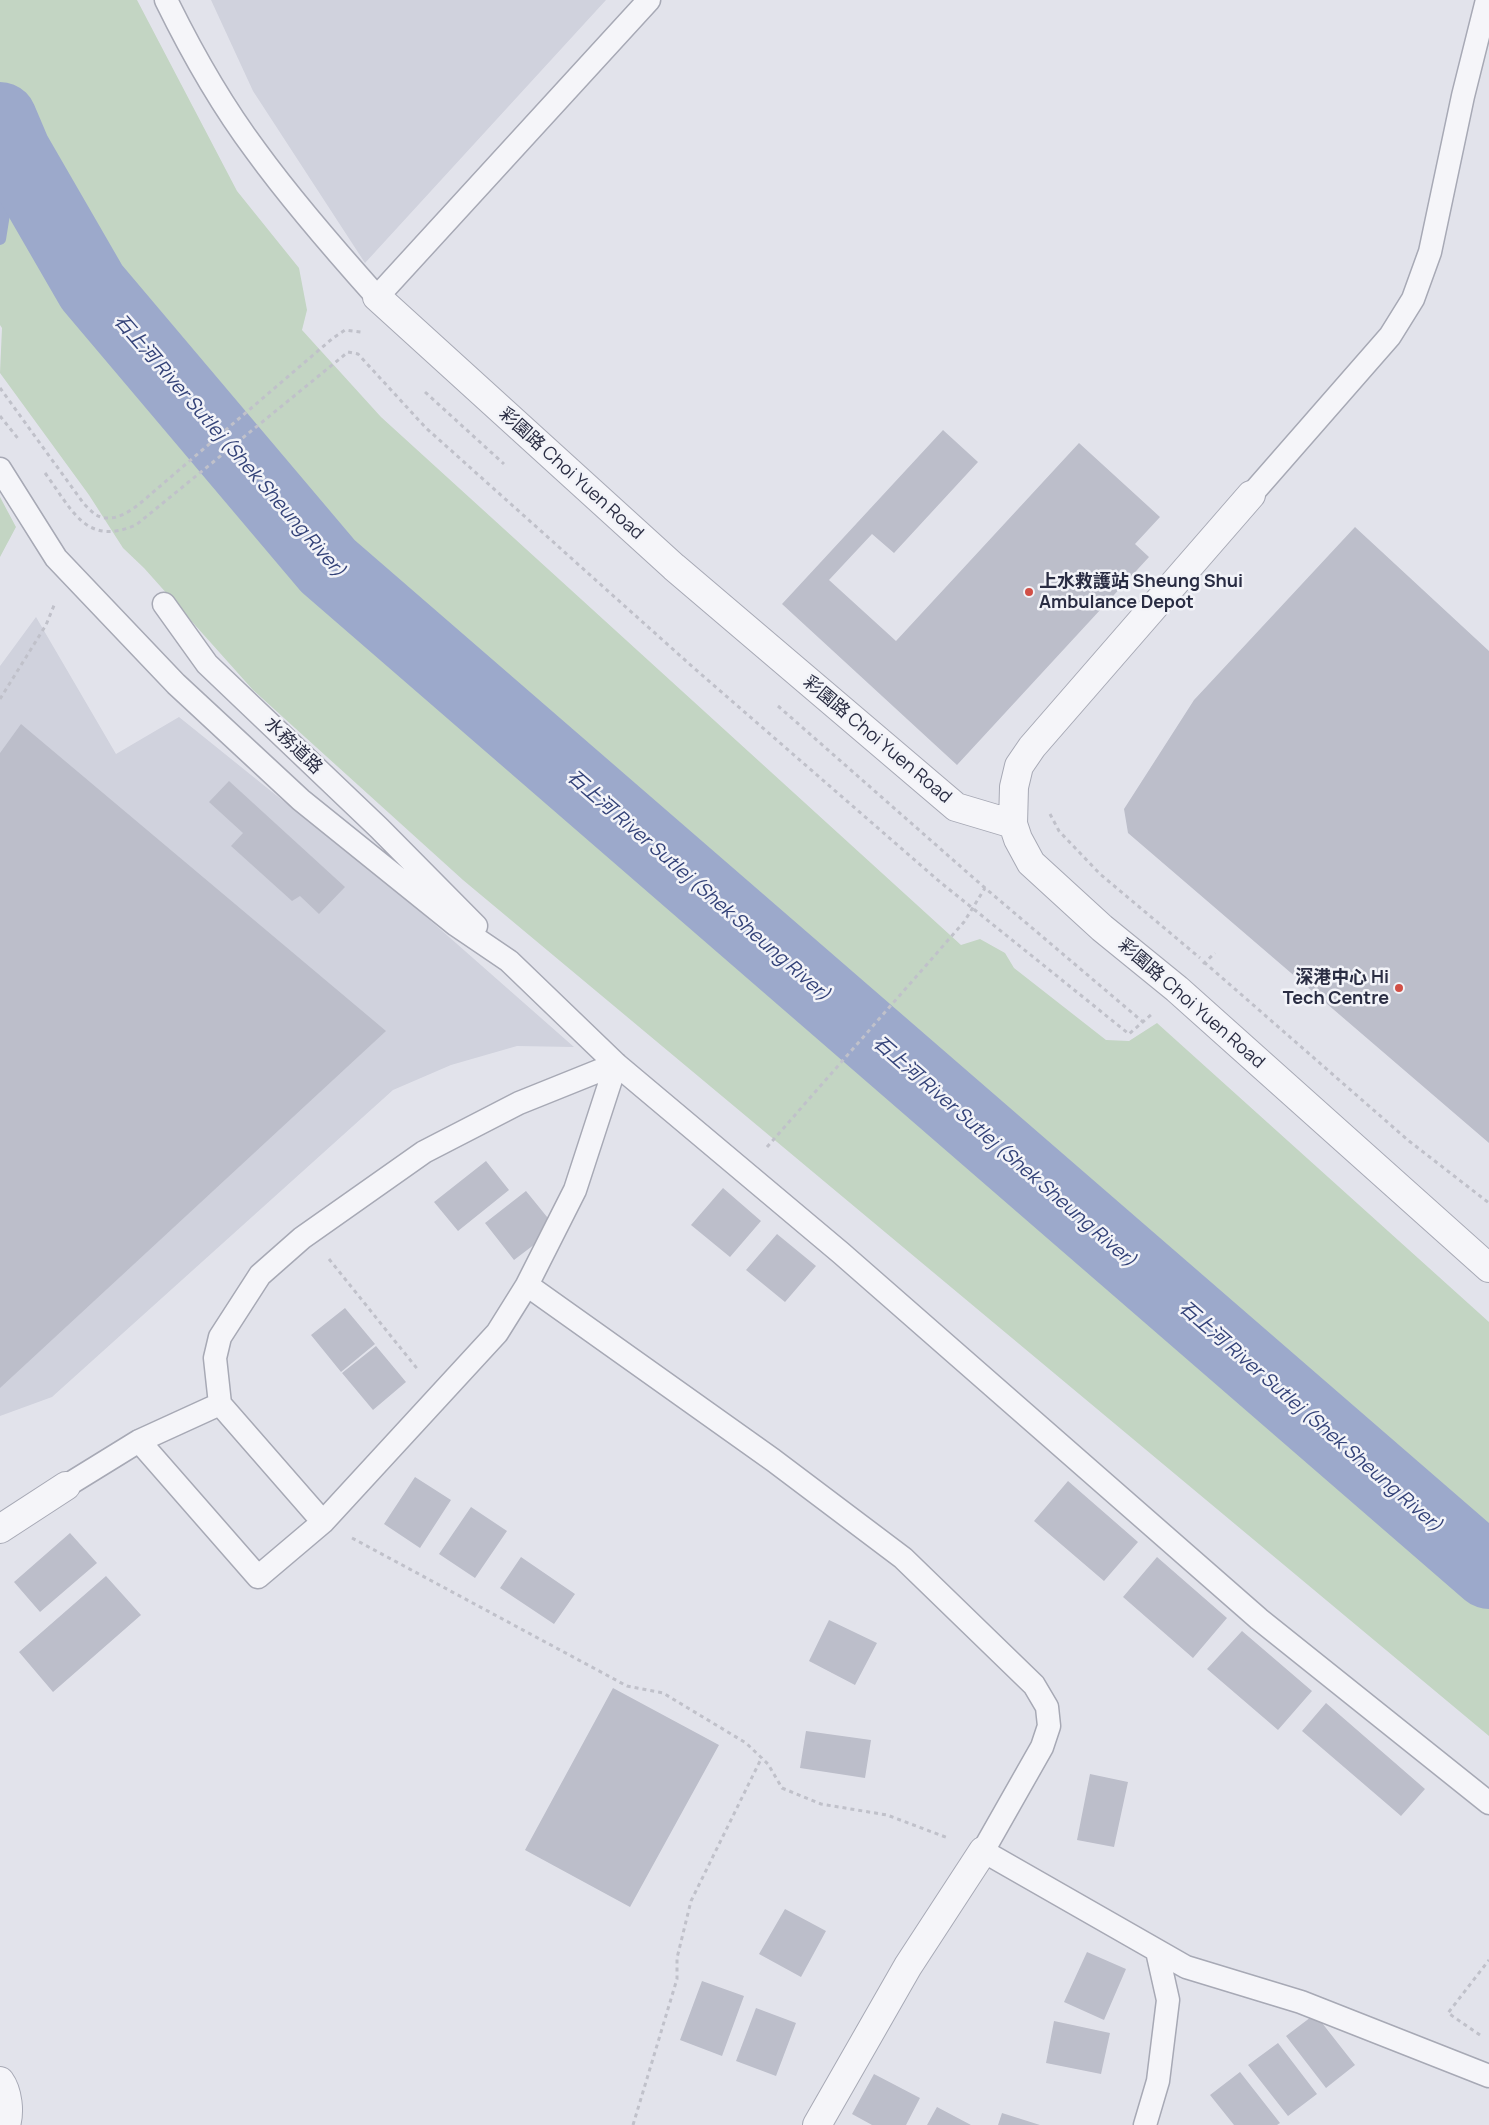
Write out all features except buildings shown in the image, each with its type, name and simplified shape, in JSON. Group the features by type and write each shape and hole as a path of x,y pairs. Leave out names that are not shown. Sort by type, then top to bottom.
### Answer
{"street":[{"name":"彩園路 Choi Yuen Road","path":"377,297 674,567 956,807 1013,824 1018,839 1031,863 1102,928 1177,989 1489,1268"},
{"path":"1013,824 1014,786 1019,766 1032,747 1250,496"},
{"path":"0,1529 66,1486"},
{"path":"817,2125 908,1966 983,1851"},
{"path":"0,2081 6,2097 9,2117 6,2125"}],"lane":[{"path":"166,0 224,103 255,150 311,222 377,297 649,0"},
{"path":"1250,496 1390,336 1412,299 1430,252 1463,96 1487,0"},
{"path":"0,469 56,558 176,684 300,800 456,925 509,961 616,1064 841,1253 1259,1619 1489,1803"},
{"name":"水務道路","path":"164,604 207,664 432,880 509,961"},
{"path":"323,1522 220,1404 215,1358 220,1338 260,1275 309,1234 424,1152 519,1103 616,1064"},
{"path":"138,1441 258,1577 323,1522 497,1333 528,1285 575,1190 616,1064"},
{"path":"528,1285 773,1460 902,1558 1034,1686 1047,1706 1049,1726 1042,1746 983,1851 1186,1967 1301,2002 1489,2076"},
{"path":"66,1486 138,1441 220,1404"},
{"path":"1145,2125 1158,2081 1168,2000 1157,1952"}],"path":[{"path":"0,388 84,504 96,514 107,518 119,516 134,508 333,338"},
{"path":"41,469 82,522 96,530 108,533 120,532 136,525 348,352 358,354 426,428 694,669 972,908 1129,1034 1143,1022"},
{"path":"0,416 24,446"},
{"path":"0,699 46,625 56,599 56,558"},
{"path":"1049,807 1050,814 1059,831 1100,874 1409,1141 1489,1203"},
{"path":"766,1149 964,922 985,888"},
{"path":"309,1234 424,1378"},
{"path":"323,1522 627,1686 663,1693 746,1743 768,1764 782,1788 821,1804 887,1815 983,1851"},
{"path":"633,2125 678,1979 678,1958 691,1901 762,1757"},
{"path":"1481,2035 1448,2013 1489,1960"}],"shaded area":[{"path":"211,0 606,0 365,263 253,91"},
{"path":"36,617 116,754 179,717 415,907 574,1047 517,1046 451,1065 393,1090 52,1397 0,1416 0,666"}],"green space":[{"path":"0,0 137,0 237,191 299,268 307,310 302,330 381,417 961,945 980,939 1005,953 1014,968 1106,1040 1129,1041 1157,1023 1489,1322 1489,1736 463,880 253,690 144,568 123,548 89,495 0,373 2,328 0,325","holes":["844,1014 845,1014 1234,1351"]},
{"path":"0,497 16,527 0,557"}],"waterway":[{"name":"石上河 River Sutlej (Shek Sheung River)","path":"0,119 14,152 92,287 328,566 1489,1572"},
{"path":"0,239 14,152"}],"place":[{"name":"上水救護站 Sheung Shui Ambulance Depot","path":"1029,592"},
{"name":"深港中心 Hi Tech Centre","path":"1399,988"}]}
